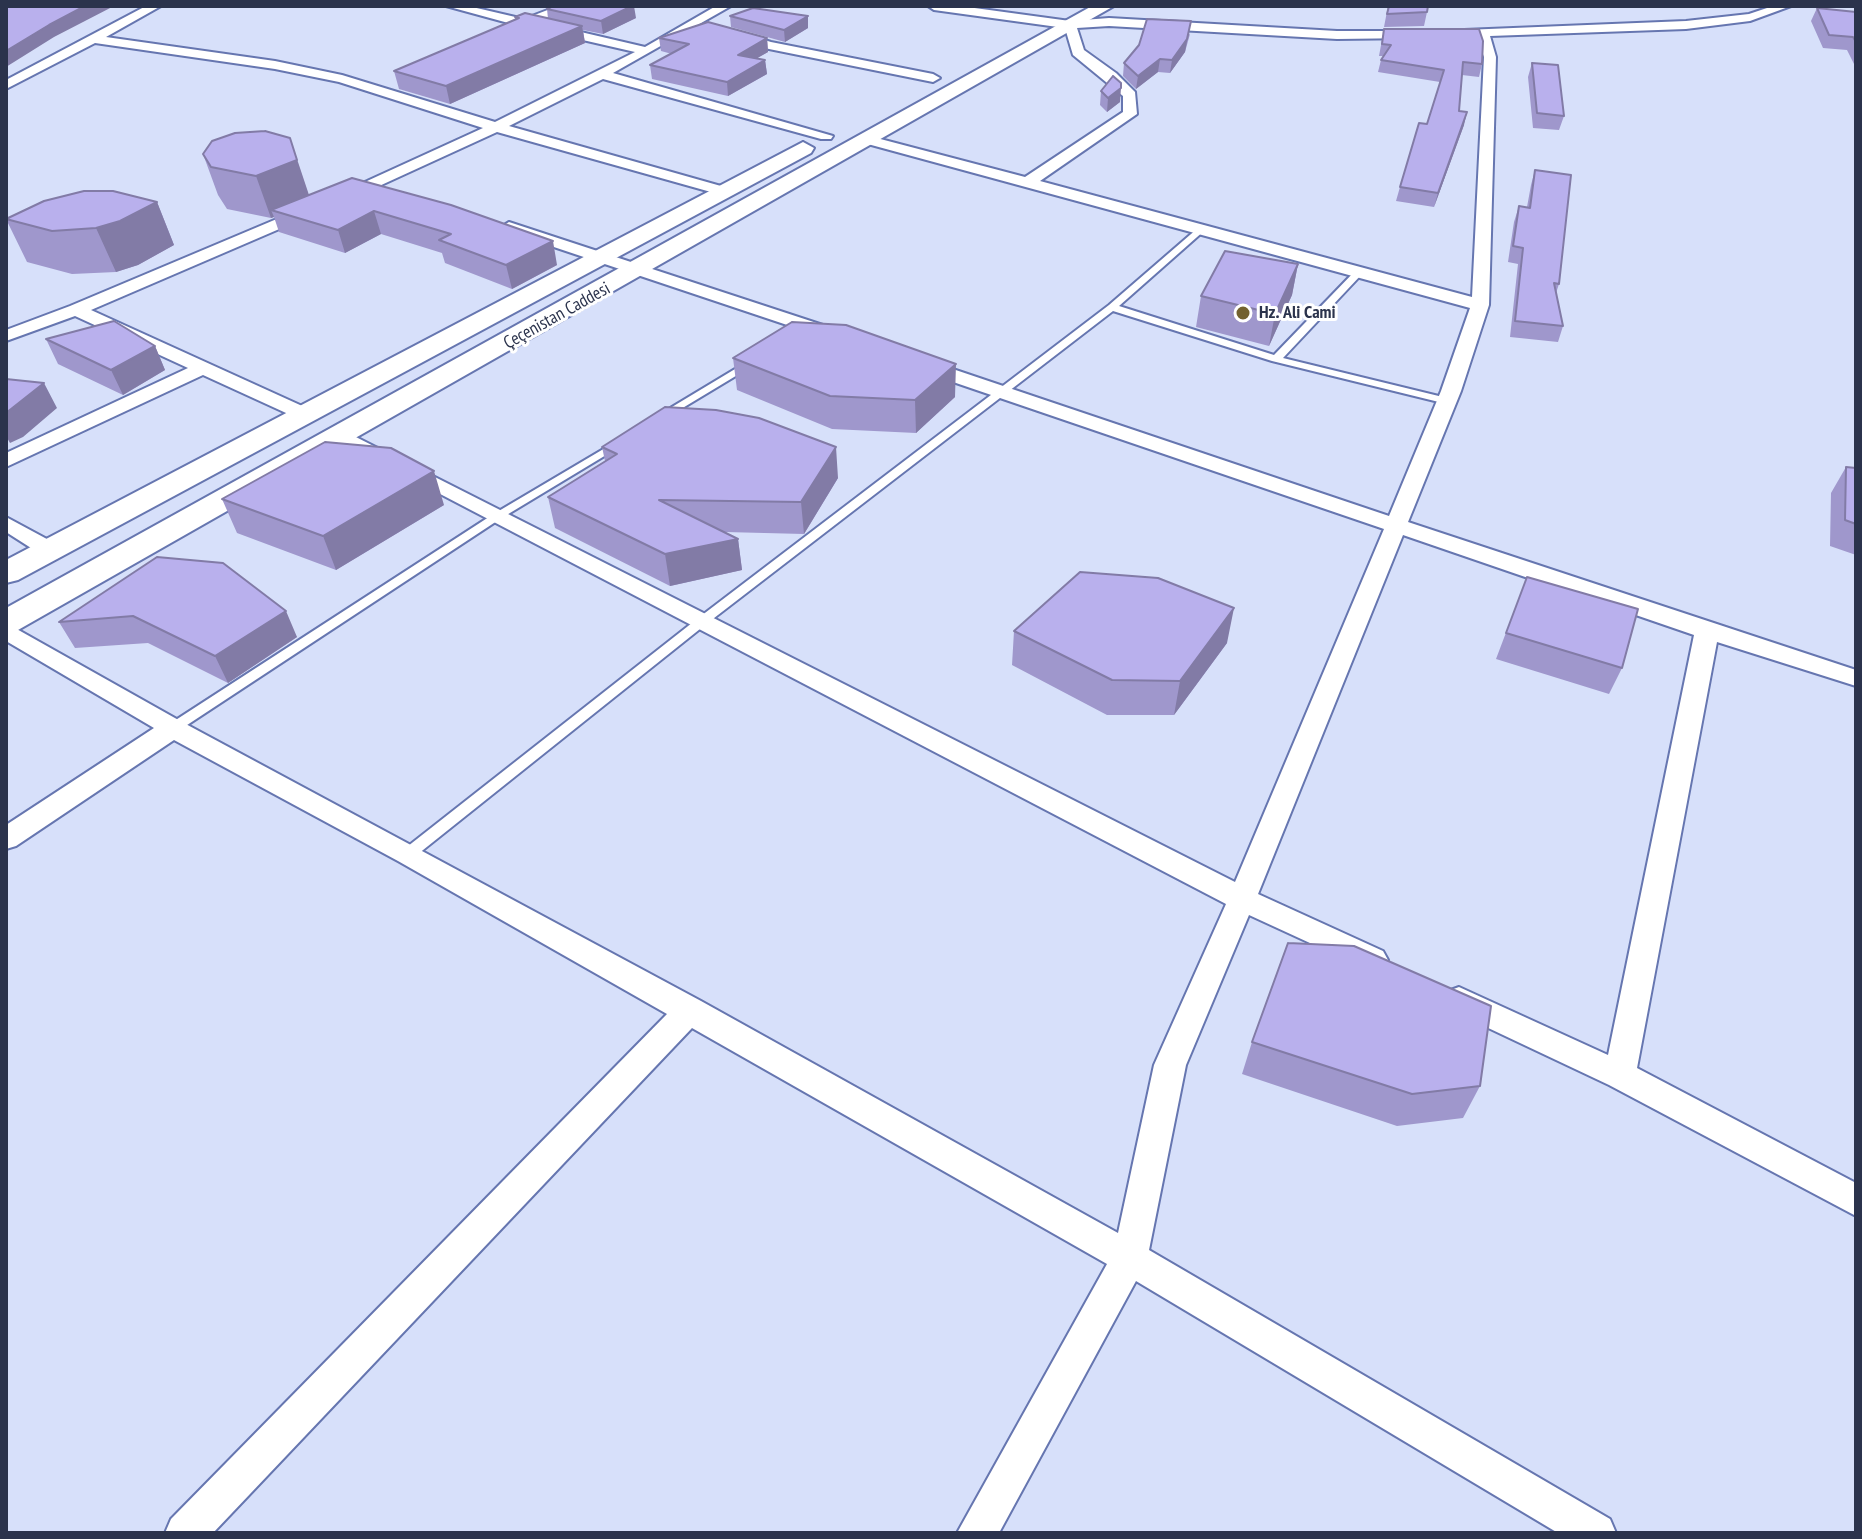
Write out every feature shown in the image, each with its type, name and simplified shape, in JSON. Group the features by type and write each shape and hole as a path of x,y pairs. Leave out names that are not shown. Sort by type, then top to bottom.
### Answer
{"main road":[{"name":"Çeçenistan Caddesi","path":"6,573 826,136 1035,21 1105,6"},
{"name":"Çeçenistan Caddesi","path":"6,622 869,140 1066,16"}],"street":[{"path":"6,85 155,6"},
{"path":"452,6 647,51"},
{"path":"496,35 569,6"},
{"path":"6,336 76,310 372,184 704,26 725,6"},
{"path":"934,6 1035,21"},
{"path":"1453,33 1686,25 1750,17 1785,6"},
{"path":"1027,183 1130,114 1130,95 1111,76 1078,52 1066,16 1109,22 1337,35 1424,33"},
{"path":"726,32 769,45 933,78"},
{"path":"977,1533 1130,1258 1170,1065 1242,899 1447,401 1480,305 1490,57 1482,32"},
{"path":"93,39 275,65 377,85 496,127 723,191"},
{"path":"601,74 826,136"},
{"path":"869,140 1480,305"},
{"path":"372,184 403,193"},
{"path":"494,222 641,269 804,331 854,342"},
{"path":"76,310 304,414"},
{"path":"898,357 1707,631 1856,678"},
{"path":"6,461 203,368"},
{"path":"339,436 1242,899 1396,971"},
{"path":"6,523 50,550"},
{"path":"6,631 173,728 690,1010 1130,1258 1596,1533"},
{"path":"1620,1075 1707,631"},
{"path":"6,839 173,728"},
{"path":"1438,990 1620,1075 1856,1200"},
{"path":"185,1533 690,1010"}],"lane":[{"path":"408,854 701,622 1112,307 1201,230"},
{"path":"1276,359 1359,272"},
{"path":"1112,307 1276,359 1447,401"},
{"path":"646,426 756,360"},
{"path":"173,728 496,517 632,434"}],"building":[{"path":"6,6 85,6 6,51"},
{"path":"553,6 632,6 601,21 547,9"},
{"path":"1389,6 1428,6 1427,12 1387,14"},
{"path":"753,8 808,16 784,30 730,16"},
{"path":"1817,8 1856,12 1856,42 1853,37 1829,35"},
{"path":"525,13 582,26 446,86 394,71 519,18 515,17"},
{"path":"1147,19 1191,21 1187,39 1172,60 1160,59 1138,76 1124,63 1139,45"},
{"path":"708,22 767,38 738,55 765,60 727,82 650,65 689,44 659,38"},
{"path":"1384,29 1479,29 1483,41 1482,64 1463,62 1459,111 1467,112 1438,193 1400,187 1419,123 1427,124 1444,70 1381,60 1391,45 1382,44"},
{"path":"1532,63 1558,65 1564,116 1537,113"},
{"path":"1113,76 1121,83 1121,88 1108,98 1101,91"},
{"path":"265,131 290,138 297,160 256,176 211,167 203,154 212,141 235,133"},
{"path":"1535,170 1571,175 1559,284 1554,283 1563,326 1515,321 1523,248 1513,246 1519,206 1530,208"},
{"path":"352,178 451,205 553,241 506,265 439,240 451,234 374,211 338,230 271,210"},
{"path":"84,191 113,191 157,202 120,221 96,228 52,231 6,219 44,201"},
{"path":"1225,251 1298,264 1275,314 1201,296"},
{"path":"114,321 155,346 111,370 46,339"},
{"path":"792,322 846,325 956,364 915,400 830,396 733,358"},
{"path":"6,379 44,383 6,413"},
{"path":"665,407 716,410 759,418 836,447 801,502 659,500 738,539 665,554 548,497 617,454 602,447"},
{"path":"325,442 391,448 434,471 323,536 222,499"},
{"path":"1846,467 1856,468 1856,524 1845,520"},
{"path":"157,557 223,563 286,611 215,656 133,616 59,622"},
{"path":"1080,572 1158,578 1234,608 1180,681 1112,680 1014,631"},
{"path":"1527,577 1638,609 1622,668 1506,633"},
{"path":"1288,943 1354,946 1491,1006 1480,1086 1412,1094 1252,1042"}],"place":[{"name":"Hz. Ali Cami","path":"1243,313"}]}
